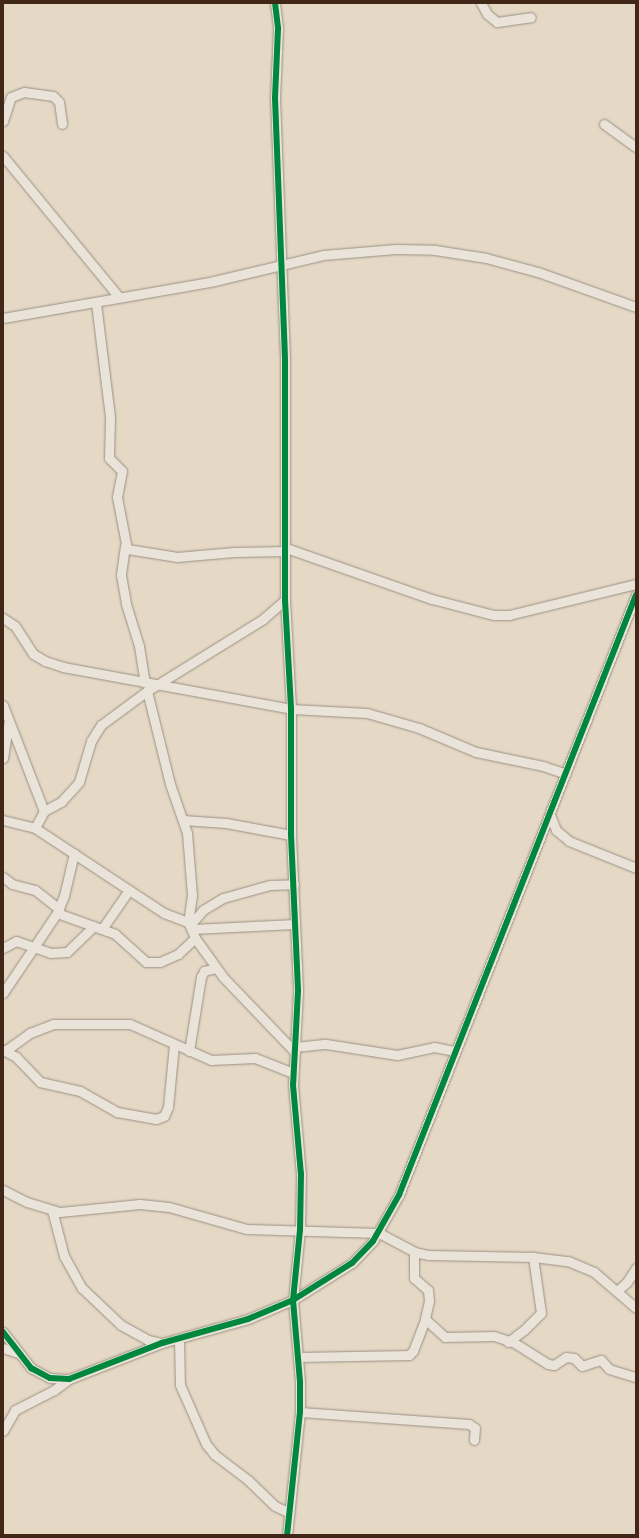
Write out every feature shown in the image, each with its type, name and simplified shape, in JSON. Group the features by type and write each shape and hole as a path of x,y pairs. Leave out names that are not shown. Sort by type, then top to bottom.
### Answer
{"street":[{"path":"276,3 278,29 275,98 283,264 286,549 285,600 291,709 291,835 298,991 293,1073 301,1174 300,1230 293,1300 298,1357 300,1412 288,1512 287,1535"},
{"path":"481,3 487,14 497,22 531,17"},
{"path":"3,121 12,97 24,92 53,96 60,102 62,124"},
{"path":"604,124 636,147"},
{"path":"3,156 119,298"},
{"path":"3,318 96,303 214,281 323,255 396,249 435,250 486,258 538,272 636,307"},
{"path":"96,303 110,417 109,458 122,471 116,497 126,546 121,575 126,604 139,646 146,687 170,784 187,833 192,889 191,929"},
{"path":"126,546 133,552 177,557 286,549 432,599 494,615 509,614 636,584"},
{"path":"3,1431 14,1410 54,1390 69,1379 162,1343 225,1324 248,1319 293,1300 352,1263 379,1234 399,1195 454,1051 542,837 636,595"},
{"path":"35,828 44,810 61,802 79,782 92,741 102,725 146,687 157,684 263,619 285,600"},
{"path":"3,618 13,624 30,650 45,662 146,687"},
{"path":"157,684 291,709 363,713 392,719 476,752 537,765 566,774"},
{"path":"3,705 44,810"},
{"path":"3,758 9,721"},
{"path":"550,815 562,835"},
{"path":"3,820 35,828 164,913 191,929 216,968 295,1050"},
{"path":"183,820 226,823 291,835"},
{"path":"542,837 550,833 562,835 582,847 636,868"},
{"path":"3,993 58,911 74,853"},
{"path":"3,877 12,884 40,893 58,911 98,928 132,947 141,959 153,963 178,954 202,910 223,898 270,885 294,884"},
{"path":"3,948 16,941 33,948 59,954 67,952 98,928 129,890"},
{"path":"191,929 295,924"},
{"path":"189,1051 192,1017 202,974 216,968"},
{"path":"174,1045 168,1107 164,1116 156,1119 117,1112 80,1091 40,1082 16,1057 4,1050 30,1033 62,1023 130,1024 174,1045 218,1061 262,1059 293,1073"},
{"path":"295,1050 326,1044 397,1055 434,1047 454,1051"},
{"path":"3,1190 52,1210 75,1212 114,1205 140,1204 169,1207 239,1228 379,1234 414,1252 438,1256 533,1256 576,1263 594,1272 636,1308"},
{"path":"52,1210 64,1256 82,1288 121,1325 148,1340 162,1343"},
{"path":"298,1357 409,1355 413,1351 425,1319 429,1301 428,1290 414,1278 414,1252"},
{"path":"508,1342 524,1330 540,1312 533,1256"},
{"path":"617,1291 628,1282 636,1268"},
{"path":"425,1319 445,1337 494,1336 548,1364 554,1365 566,1357 574,1358 582,1366 601,1360 609,1369 636,1377"},
{"path":"3,1332 30,1368 44,1376 57,1380 69,1379"},
{"path":"179,1339 180,1385 206,1444 215,1455 248,1480 275,1506 288,1512"},
{"path":"3,1348 20,1354"},
{"path":"300,1412 469,1424 475,1428 474,1440"}],"cycle path":[{"path":"275,3 278,29 275,98 285,360 285,600 291,709 291,835 298,991 293,1085 301,1174 300,1230 293,1300 300,1382 300,1412 287,1535"},
{"path":"3,1332 31,1368 50,1378 69,1379 162,1343 248,1319 293,1300 352,1263 373,1241 399,1195 636,595"}]}
